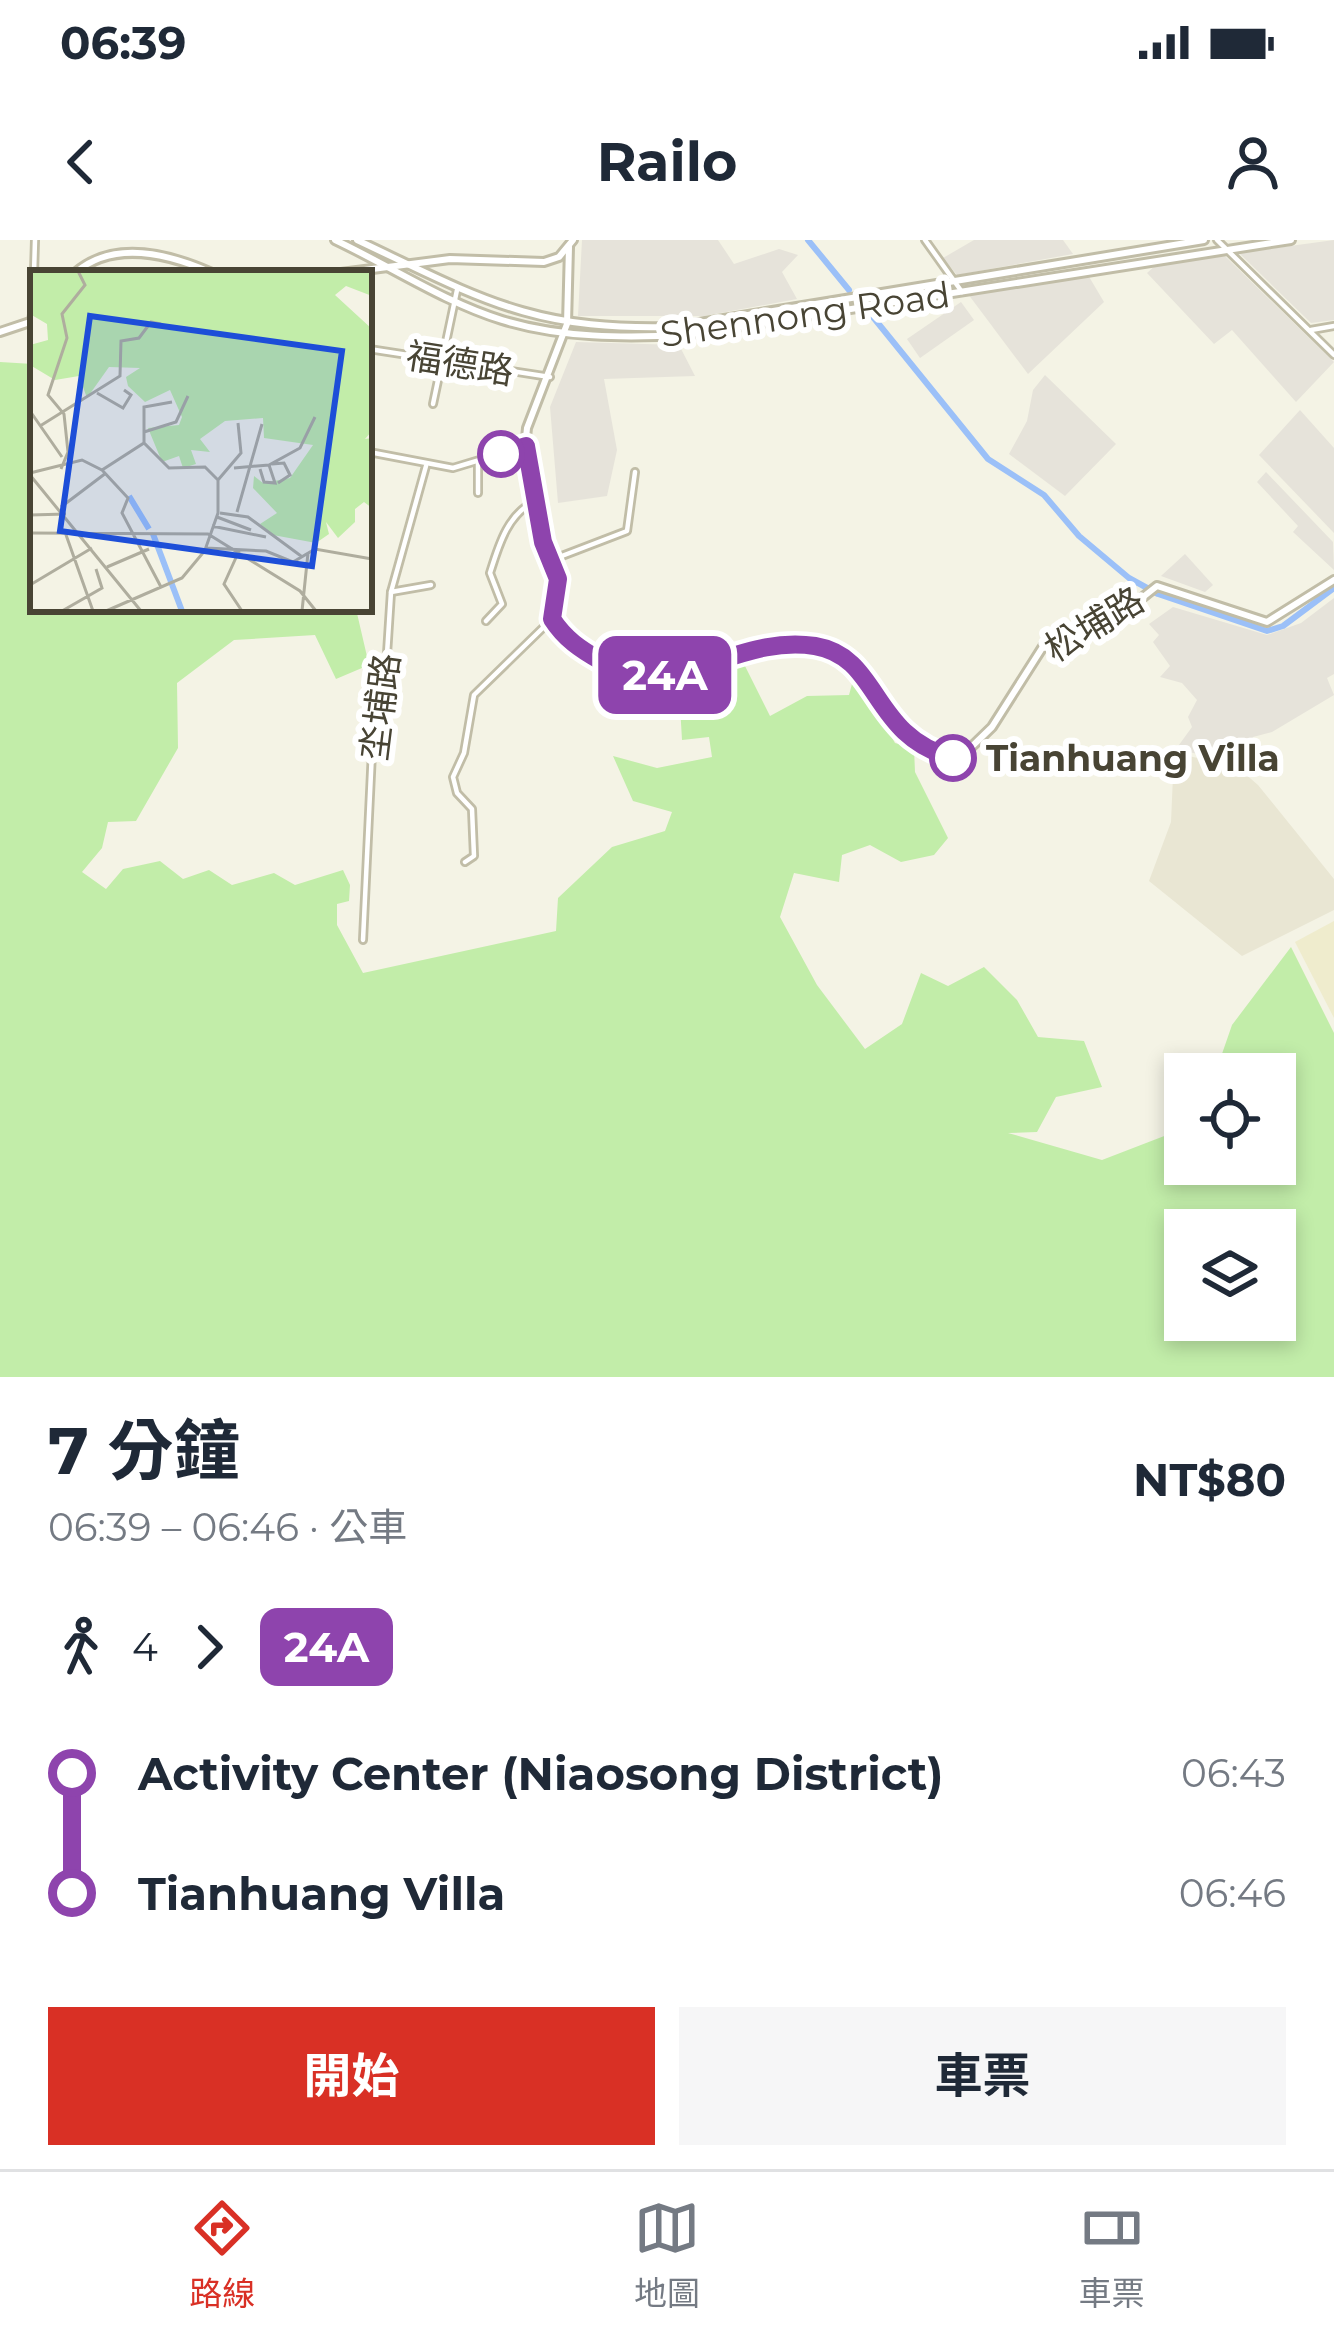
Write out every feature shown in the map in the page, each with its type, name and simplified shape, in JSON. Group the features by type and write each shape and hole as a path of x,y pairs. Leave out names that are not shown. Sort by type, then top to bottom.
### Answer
{"street":[{"path":"34,270 35,240"},
{"name":"Shennong Road","path":"335,240 455,295 566,328 685,335 1291,240"},
{"name":"Shennong Road","path":"357,240 455,295"},
{"path":"388,240 388,265"},
{"path":"925,240 962,292"},
{"name":"Shennong Road","path":"566,328 675,327 1204,240"},
{"path":"1216,240 1334,356"},
{"path":"359,270 450,259 544,262 571,244"},
{"path":"465,862 474,856 472,809 457,793 453,777 464,754 474,695 552,619 559,590 526,446 527,428 566,328 571,244"},
{"path":"78,270 95,254 120,250 149,251 203,270"},
{"path":"434,404 455,295"},
{"path":"0,332 30,323"},
{"path":"1311,330 1334,326"},
{"name":"福德路","path":"372,349 550,377"},
{"path":"372,453 453,468 526,446"},
{"path":"478,461 478,493"},
{"name":"坔埔路","path":"363,940 362,890 369,879 364,833 391,592 426,466"},
{"path":"550,561 627,531 635,472"},
{"path":"486,621 502,604 490,573 509,524 521,507 537,500"},
{"name":"松埔路","path":"552,619 570,643 634,677 682,674 737,650 820,648 861,670 898,730 953,758 979,745 1044,645 1094,627 1156,588 1268,622 1334,580"},
{"path":"391,592 431,585"}],"shaded area":[{"path":"582,240 718,240 734,264 779,249 798,255 782,272 797,299 704,316 578,316"},
{"path":"974,240 1063,240 1073,254 957,275 943,258"},
{"path":"1334,240 1334,320 1311,323 1239,253"},
{"path":"1225,256 1334,362 1296,402 1232,330 1214,344 1147,273 1156,265"},
{"path":"1088,275 1104,302 1028,374 968,294"},
{"path":"961,302 974,320 920,358 907,339"},
{"path":"576,342 679,345 695,376 604,379 617,450 607,496 558,503 550,407"},
{"path":"1045,375 1116,444 1065,496 1009,454 1027,421 1033,390"},
{"path":"1300,410 1334,448 1334,533 1259,455"},
{"path":"1266,472 1333,542 1334,570 1293,532 1298,526 1257,482"},
{"path":"1185,554 1213,585 1205,592 1161,576"},
{"path":"1334,598 1334,674 1327,678 1334,695 1272,732 1253,737 1237,763 1176,749 1192,727 1188,717 1197,700 1182,683 1160,677 1170,666 1153,642 1159,635 1149,624 1173,607 1267,635 1301,623"},
{"path":"1174,753 1236,766 1258,785 1334,879 1334,910 1242,956 1149,881 1171,822"},
{"path":"1334,921 1334,1018 1295,942"}],"green space":[{"path":"0,362 30,364 30,612 357,612 369,665 336,679 315,635 234,640 177,683 178,748 136,821 108,822 102,848 82,872 106,889 123,869 160,861 183,879 209,870 232,885 274,873 295,885 343,870 350,885 349,901 337,904 337,925 363,973 556,931 558,898 612,847 665,831 672,812 633,801 613,756 657,768 712,757 709,737 682,740 679,688 699,686 739,654 770,716 807,696 849,695 855,673 895,743 914,748 915,772 948,838 934,855 901,862 870,845 842,855 839,882 794,873 780,917 817,985 865,1049 902,1024 921,973 948,986 984,967 1017,1000 1038,1037 1084,1041 1102,1087 1056,1097 1037,1132 1008,1133 1102,1160 1164,1136 1164,1185 1296,1185 1296,1053 1222,1053 1232,1025 1291,947 1334,1033 1334,1377 0,1377"}],"waterway":[{"path":"808,240 849,290"},
{"path":"873,317 988,459 1044,495 1079,536 1129,578 1158,594 1267,631 1283,626 1334,588"}],"bus line":[{"name":"24A","path":"501,454 526,446 543,542 558,579 552,619 570,643 625,675 641,678 686,673 737,650 814,646 861,670 878,706 898,730 953,758"}],"place":[{"name":"Tianhuang Villa","path":"953,758"}]}
